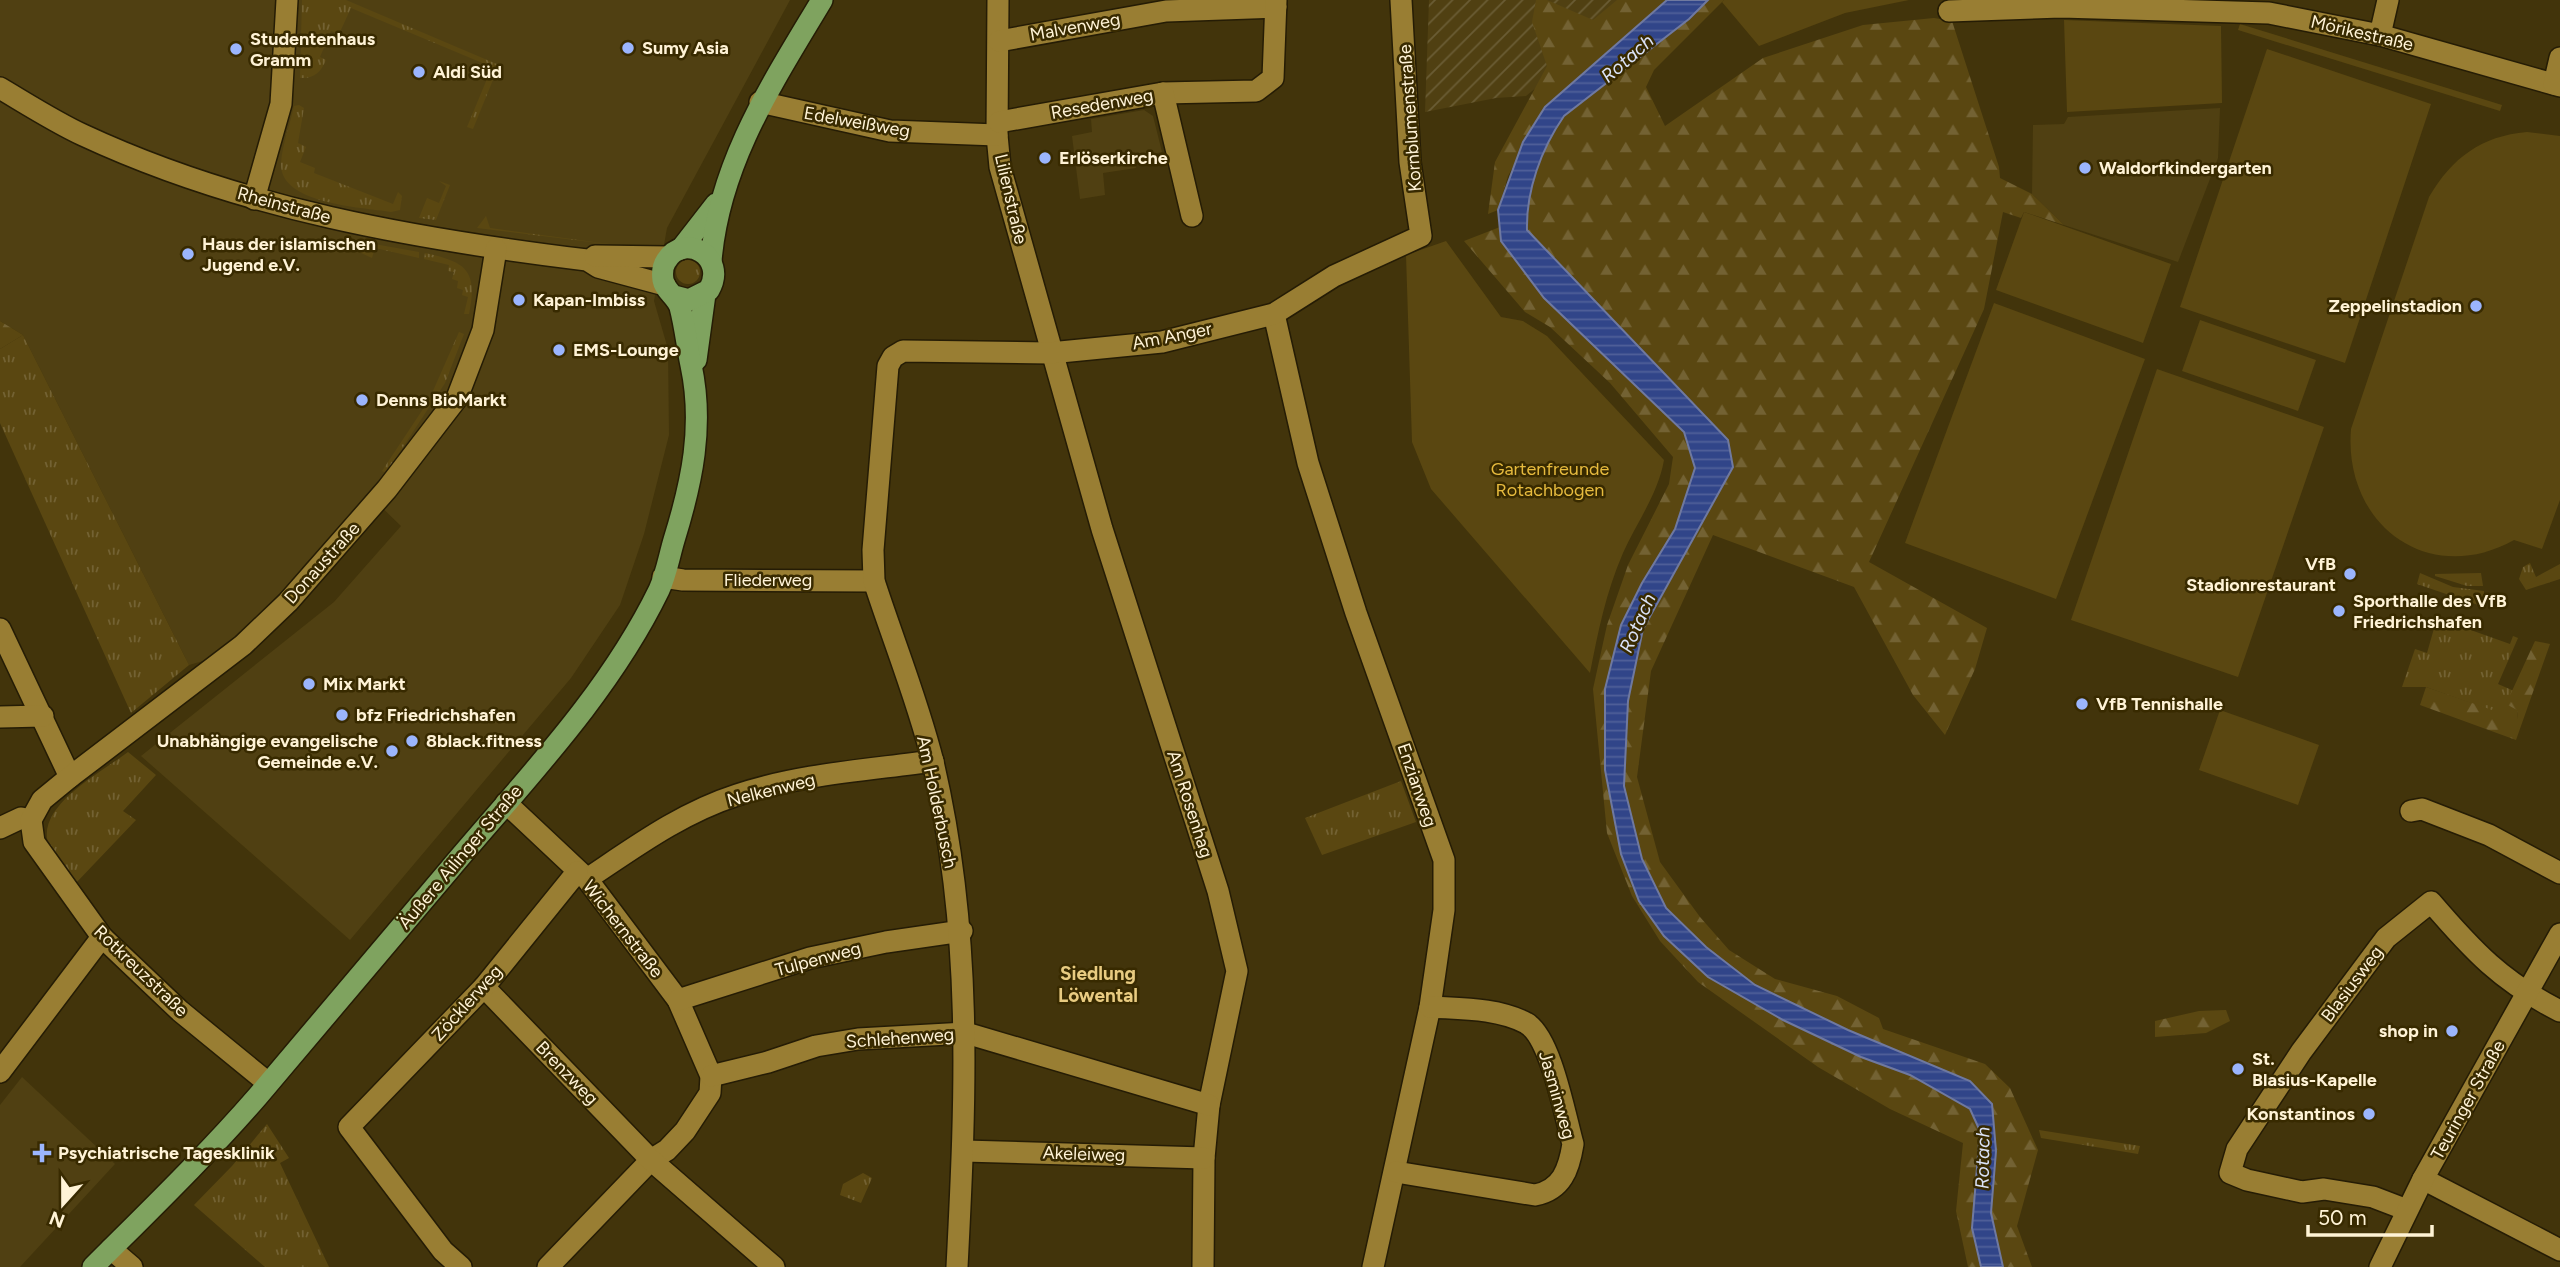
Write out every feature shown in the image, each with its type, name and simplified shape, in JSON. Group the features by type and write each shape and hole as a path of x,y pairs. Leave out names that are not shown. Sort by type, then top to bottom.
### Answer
{"main road":[{"path":"694,379 705,294 715,275 711,261 720,198 761,102 822,0"},
{"path":"694,379 679,304 669,291 662,270 720,198"},
{"path":"674,253 697,249 711,261"},
{"path":"669,291 690,300 705,294"},
{"name":"Äußere Ailinger Straße","path":"93,1267 162,1200 268,1083 568,730 625,653 663,577 691,484 697,451 694,379"}],"street":[{"path":"254,199 281,104 287,0"},
{"name":"Lilienstraße","path":"999,0 1000,167 1051,353"},
{"name":"Kornblumenstraße","path":"1401,0 1410,162 1421,236"},
{"path":"2380,35 2388,0"},
{"path":"1163,93 1256,91 1273,78 1276,4"},
{"name":"Malvenweg","path":"999,41 1166,11 1276,4"},
{"name":"Mörikestraße","path":"1949,11 2060,4 2269,13 2380,35 2557,85"},
{"path":"2557,85 2560,58"},
{"name":"Rheinstraße","path":"0,88 96,141 180,175 254,199 324,217 496,249 587,260 597,267 669,291"},
{"name":"Resedenweg","path":"998,129 1163,93 1192,216"},
{"name":"Edelweißweg","path":"761,102 890,131 998,129"},
{"name":"Am Anger","path":"903,352 1051,353 1162,342 1273,314 1334,276 1421,236"},
{"name":"Donaustraße","path":"32,820 42,800 243,645 288,602 387,489 457,398 483,330 496,249"},
{"name":"Rheinstraße","path":"587,260 598,255 674,253"},
{"name":"Enzianweg","path":"1273,314 1308,463 1356,613 1444,860 1444,910 1430,1007 1396,1172 1373,1267"},
{"name":"Am Holderbusch","path":"903,352 893,357 888,366 873,550 874,581 933,761 962,931 966,1033 964,1151 957,1267"},
{"name":"Am Rosenhag","path":"1051,353 1102,529 1218,891 1237,971 1209,1105 1203,1267"},
{"name":"Fliederweg","path":"663,577 683,580 874,581"},
{"path":"0,629 70,777"},
{"path":"0,717 43,716"},
{"name":"Nelkenweg","path":"582,875 665,826 736,795 788,783 933,761"},
{"name":"Wichernstraße","path":"506,803 582,875 678,1000 711,1076"},
{"path":"2411,811 2422,809 2489,835 2560,873"},
{"path":"0,828 21,818 32,820"},
{"name":"Rotkreuzstraße","path":"32,820 34,842 102,937 180,1011 268,1083"},
{"name":"Zöcklerweg","path":"461,1267 443,1251 349,1127 484,987 582,875"},
{"name":"Blasiusweg","path":"2407,1210 2373,1197 2324,1189 2302,1192 2247,1180 2230,1173 2237,1149 2301,1052 2386,938 2431,902 2474,952 2527,995"},
{"name":"Tulpenweg","path":"678,1000 810,958 886,942 962,931"},
{"name":"Teuringer Straße","path":"2380,1267 2423,1179 2560,934"},
{"path":"0,1072 102,937"},
{"name":"Brenzweg","path":"484,987 651,1160 774,1267"},
{"path":"2527,995 2560,1011"},
{"name":"Jasminweg","path":"1396,1172 1535,1195 1550,1192 1558,1184 1570,1158 1573,1144 1544,1046 1528,1024 1493,1012 1430,1007"},
{"name":"Schlehenweg","path":"711,1076 768,1062 816,1046 858,1039 966,1033 1209,1105"},
{"path":"548,1267 651,1160 667,1150 685,1131 710,1093 711,1076"},
{"name":"Akeleiweg","path":"964,1151 1205,1158"},
{"path":"2423,1179 2560,1250"},
{"path":"111,1249 132,1267"}],"shaded area":[{"path":"0,0 790,0 667,228 654,301 668,349 669,435 644,534 620,605 571,678 350,940 141,756 334,602 401,526 371,497 306,563 271,607 249,628 210,659 189,665 23,335 0,321"},
{"path":"1429,0 1643,0 1526,96 1496,98 1425,112"},
{"path":"2220,108 2218,158 2178,262 2064,225 2032,194 2033,125 2064,124 2068,117"},
{"path":"1144,110 1153,116 1162,152 1134,158 1136,168 1103,173 1105,195 1080,199 1072,136 1092,132 1091,119"},
{"path":"22,1077 115,1164 20,1267 0,1267 0,1105"}],"green space":[{"path":"302,0 346,0 499,65 473,129 467,127 492,67 351,8 339,34 331,31 320,57 326,60 322,68 313,76 300,78"},
{"path":"1536,0 1547,0 1593,20 1617,0 1667,0 1545,107 1508,176 1498,210 1488,214 1495,162 1547,66 1532,22"},
{"path":"1708,0 1724,0 1654,70 1646,87 1665,126 1763,58 1863,25 1934,18 1952,21 1999,167 2000,178 2032,194 2064,225 2024,212 2021,218 2003,212 1984,309 1869,562 1987,628 1975,669 1945,735 1913,695 1854,587 1713,535 1651,671 1637,777 1660,862 1700,917 1729,950 1775,979 1837,996 1879,1018 1883,1029 1985,1064 2010,1088 2038,1150 2017,1226 2032,1267 2003,1267 2000,1260 1991,1213 1996,1151 1992,1104 1970,1081 1848,1030 1755,985 1706,947 1666,908 1642,859 1624,786 1628,701 1643,629 1733,467 1728,440 1527,230 1528,215 1542,156 1564,116 1689,19"},
{"path":"1909,0 1845,13 1759,46 1722,2"},
{"path":"2064,20 2221,26 2222,103 2067,112"},
{"path":"2240,24 2502,105 2500,111 2238,30"},
{"path":"2267,49 2431,104 2345,363 2180,307"},
{"path":"294,106 304,108 298,143 306,147 300,162 315,168 314,173 393,204 398,192 402,196 400,210 391,212 343,205 324,201 294,188 284,177 281,164"},
{"name":"Zeppelinstadion","path":"2527,132 2560,136 2560,500 2542,549 2514,540 2482,553 2451,556 2423,551 2397,538 2376,519 2361,493 2352,463 2351,429 2429,197 2448,171 2469,151 2496,138"},
{"path":"439,181 450,185 436,220 419,218 427,198 439,203 446,186"},
{"path":"2024,212 2171,264 2143,343 1996,290"},
{"path":"486,216 490,228 631,247 477,228"},
{"path":"1500,227 1501,241 1544,298 1684,432 1695,468 1675,529 1642,583 1605,689 1605,770 1621,854 1664,936 1708,977 1783,1020 1861,1057 1910,1075 1970,1109 1980,1131 1972,1228 1981,1267 1968,1267 1956,1211 1963,1143 1890,1109 1818,1067 1698,982 1660,941 1632,896 1607,833 1593,689 1607,625 1628,565 1669,484 1673,457 1610,383 1550,327 1525,312 1464,241"},
{"name":"Gartenfreunde Rotachbogen","path":"1446,241 1501,317 1523,321 1547,336 1664,460 1652,496 1623,553 1612,582 1590,673 1431,489 1412,442 1406,255"},
{"path":"363,242 419,252 419,258 375,248 372,258 359,252"},
{"path":"425,253 450,260 466,270 472,287 469,314 464,314 468,297 462,295 463,290 457,288 458,281 452,279 454,272 448,271 449,265 424,259"},
{"path":"683,260 693,260 700,267 700,277 693,284 683,284 676,277 676,267"},
{"path":"1994,303 2145,359 2056,599 1905,543"},
{"path":"2200,320 2316,360 2298,411 2182,371"},
{"path":"0,321 23,335 0,349"},
{"path":"459,332 464,334 445,383 386,473 382,471 429,400"},
{"path":"23,335 189,665 131,713 0,423 0,349"},
{"path":"2157,369 2324,427 2238,677 2071,620"},
{"path":"2530,563 2536,577 2560,564 2560,579 2526,590 2519,579 2523,567"},
{"path":"2420,573 2453,587 2484,591 2484,607 2417,584"},
{"path":"2481,573 2483,586 2467,586 2435,576 2435,574"},
{"path":"2437,618 2510,644 2513,636 2518,638 2498,684 2514,691 2507,704 2517,709 2518,720 2426,687 2402,687 2415,649 2427,653"},
{"path":"2535,641 2550,644 2516,740 2420,705 2426,687 2518,719 2517,710 2506,704"},
{"path":"2220,710 2319,745 2298,805 2199,770"},
{"path":"128,752 156,775 123,811 136,820 75,884 48,845 48,825 54,812 76,789"},
{"path":"1401,781 1416,822 1322,855 1305,818"},
{"path":"2226,1010 2230,1021 2206,1033 2155,1037 2155,1021 2199,1011"},
{"path":"267,1124 289,1158 280,1163 329,1267 265,1267 194,1205 232,1166"},
{"path":"2039,1130 2140,1146 2138,1154 2041,1138"},
{"path":"863,1173 872,1178 861,1203 840,1195 843,1184"}],"water":[{"name":"Rotach","path":"1667,0 1708,0 1689,19 1564,116 1548,142 1536,171 1527,215 1527,230 1728,440 1733,467 1643,629 1628,701 1624,786 1642,859 1666,908 1706,947 1755,985 1848,1030 1970,1081 1992,1104 1996,1151 1991,1213 2003,1267 1981,1267 1972,1228 1980,1131 1970,1109 1910,1075 1861,1057 1783,1020 1708,977 1664,936 1639,901 1621,854 1605,770 1605,689 1621,625 1642,583 1675,529 1695,468 1684,432 1544,298 1501,241 1498,210 1523,142 1545,107"}],"place":[{"name":"Sumy Asia","path":"628,48"},
{"name":"Studentenhaus Gramm","path":"236,49"},
{"name":"Aldi Süd","path":"419,72"},
{"name":"Erlöserkirche","path":"1045,158"},
{"name":"Waldorfkindergarten","path":"2085,168"},
{"name":"Haus der islamischen Jugend e.V.","path":"188,254"},
{"name":"Kapan-Imbiss","path":"519,300"},
{"name":"Zeppelinstadion","path":"2476,306"},
{"name":"EMS-Lounge","path":"559,350"},
{"name":"Denns BioMarkt","path":"362,400"},
{"name":"VfB Stadionrestaurant","path":"2350,574"},
{"name":"Sporthalle des VfB Friedrichshafen","path":"2339,611"},
{"name":"Mix Markt","path":"309,684"},
{"name":"VfB Tennishalle","path":"2082,704"},
{"name":"bfz Friedrichshafen","path":"342,715"},
{"name":"8black.fitness","path":"412,741"},
{"name":"Unabhängige evangelische Gemeinde e.V.","path":"392,751"},
{"name":"shop in","path":"2452,1031"},
{"name":"St. Blasius-Kapelle","path":"2238,1069"},
{"name":"Konstantinos","path":"2369,1114"},
{"name":"Psychiatrische Tagesklinik","path":"42,1153"}],"district":[{"name":"Siedlung Löwental","path":"1098,984"}]}
